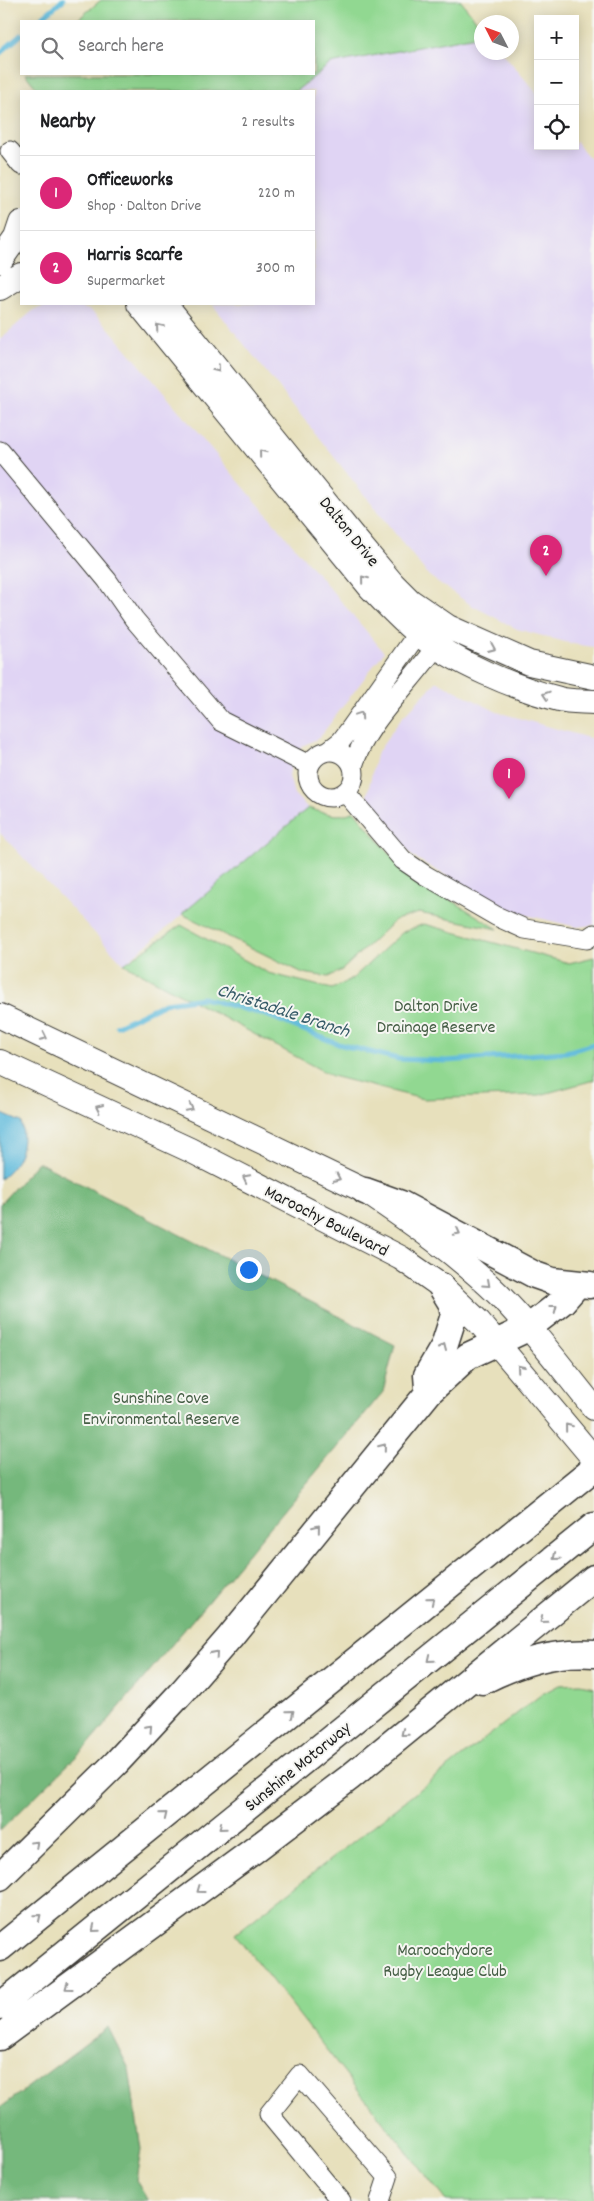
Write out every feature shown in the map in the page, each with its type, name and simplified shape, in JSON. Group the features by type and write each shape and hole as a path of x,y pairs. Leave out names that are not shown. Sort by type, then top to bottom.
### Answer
{"highway":[{"path":"365,1191 401,1204 535,1275 552,1281 586,1285"},
{"path":"0,1877 116,1763 183,1691 230,1637 429,1392 468,1356 528,1328 586,1285"},
{"path":"429,1392 427,1375 444,1346 454,1315 452,1304 441,1286"},
{"path":"0,1948 594,1468"},
{"name":"Sunshine Motorway","path":"0,2006 594,1526"},
{"path":"0,2037 349,1778 594,1578"},
{"path":"441,1702 522,1663 562,1654 594,1654"}],"main road":[{"path":"0,261 16,238 20,226"},
{"path":"0,288 20,276"},
{"name":"Dalton Drive","path":"140,305 370,587 397,616 433,631 529,664 594,677"},
{"name":"Dalton Drive","path":"166,305 351,534 433,631"},
{"path":"433,631 458,659 520,687 561,700 594,702"},
{"name":"Maroochy Boulevard","path":"0,1016 365,1191 461,1262 498,1294 594,1408"},
{"name":"Maroochy Boulevard","path":"0,1062 190,1150 401,1258 441,1286 497,1341 594,1459"}],"street":[{"path":"0,451 107,580 134,619 221,721 309,765"},
{"path":"433,631 341,741 328,751 317,755 309,765 308,782 318,793 332,797 349,798 403,860 425,876 496,916 525,929 587,939 594,934"},
{"path":"349,798 354,779 353,766 357,752 397,696 433,631"},
{"path":"328,751 340,752 347,756 353,766"},
{"path":"341,2201 269,2114 300,2075 388,2177 380,2201"}],"shaded area":[{"path":"474,36 474,60 509,60 534,90 534,150 579,150 579,146 594,163 594,647 573,644 517,629 471,605 429,576 213,305 315,305 315,90 297,90 330,64"},
{"path":"54,305 77,306 91,311 106,325 384,652 319,738 302,746 292,760 289,776 294,794 308,808 124,964 0,833 0,339 35,309"},
{"path":"437,681 497,712 594,738 594,925 577,927 505,910 412,856 367,796 376,755 400,720"}],"green space":[{"path":"101,0 460,0 474,17 474,36 330,64 297,90 38,90 26,75 315,75 315,20 77,20"},
{"path":"308,808 337,815 354,811 404,871 498,929 419,913 395,920 342,970 328,977 303,973 182,914"},
{"name":"Dalton Drive Drainage Reserve","path":"424,924 569,963 594,957 594,1080 540,1095 423,1099 332,1076 124,964 181,925 268,973 332,989 352,979 403,932"},
{"name":"Sunshine Cove Environmental Reserve","path":"38,1162 395,1345 383,1392 88,1745 0,1831 0,1204"},
{"name":"Maroochydore Rugby League Club","path":"580,1684 594,1687 594,2201 446,2201 235,1934 542,1694 559,1685"},
{"path":"108,2027 129,2069 141,2149 136,2180 148,2201 0,2201 0,2108"}],"water":[{"path":"0,1113 21,1122 23,1139 17,1161 0,1179"}],"waterway":[{"path":"39,20 63,0"},
{"path":"0,53 20,36"},
{"name":"Christadale Branch","path":"117,1026 165,1003 203,998 266,1015 338,1044 398,1059 447,1061 566,1052 594,1044"}],"place":[{"name":"Harris Scarfe","path":"546,576"},
{"name":"Officeworks","path":"509,799"}]}
